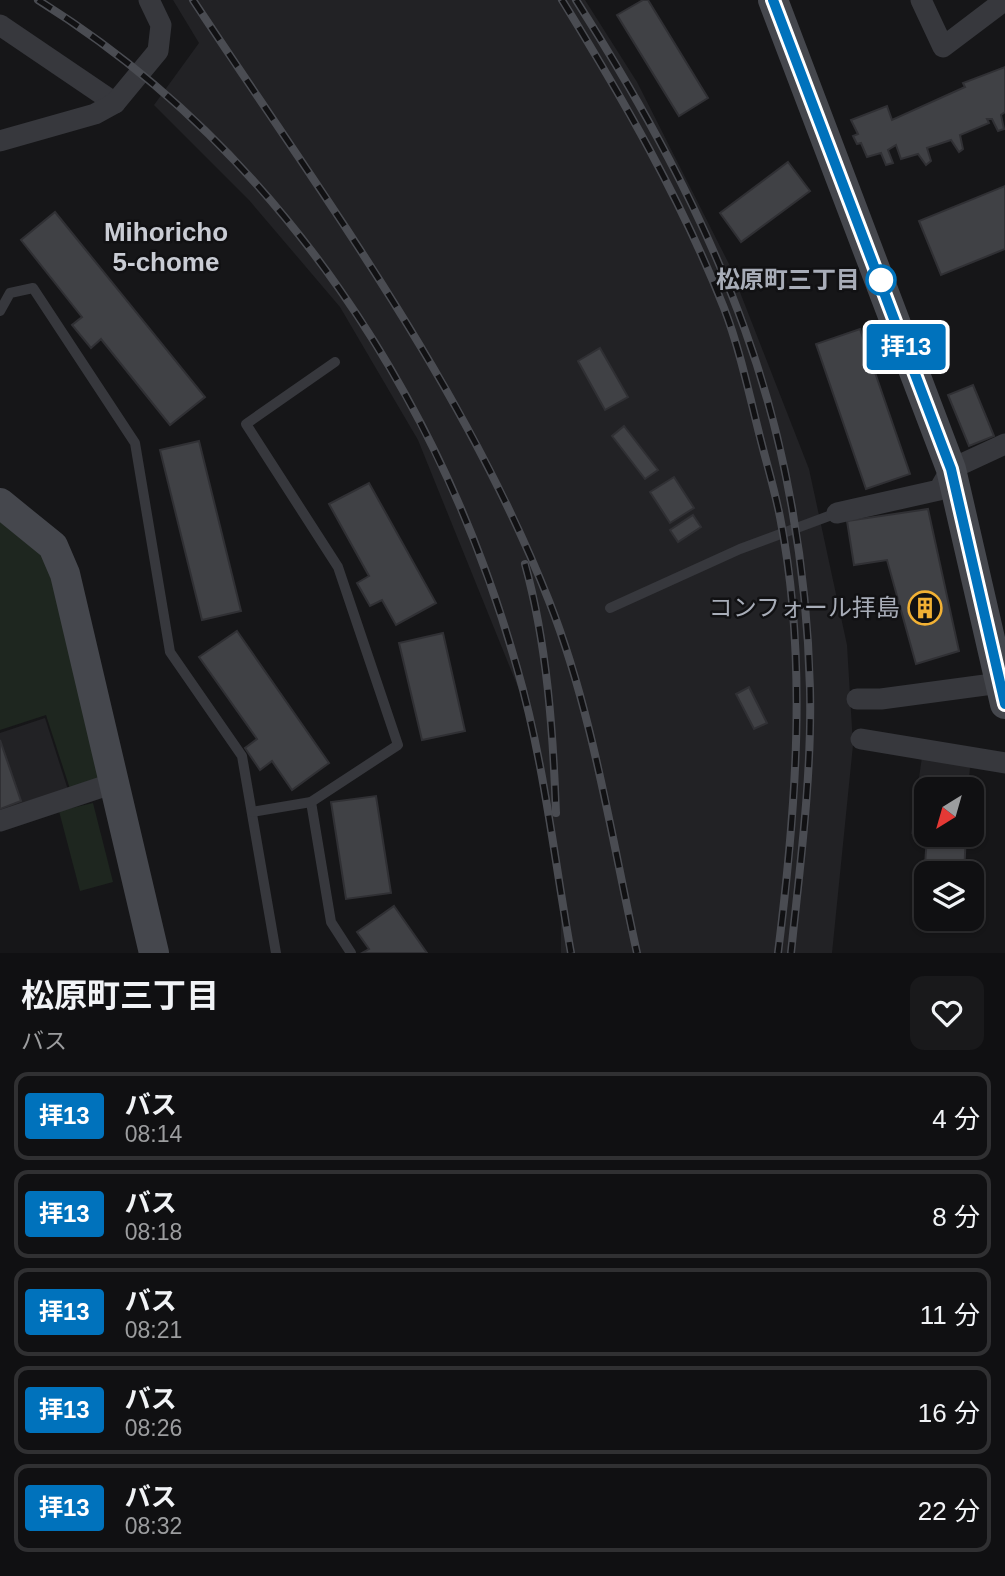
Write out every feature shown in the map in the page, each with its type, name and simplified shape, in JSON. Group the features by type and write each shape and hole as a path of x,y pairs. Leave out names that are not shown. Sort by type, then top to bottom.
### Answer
{"street":[{"path":"0,141 95,114 115,103 158,51 161,25 149,0"},
{"path":"773,0 951,469 1003,693 857,699"},
{"path":"921,0 943,47 1005,0"},
{"path":"0,25 115,103"},
{"path":"837,513 939,490 951,469 1005,444"},
{"path":"0,503 53,546 65,574 154,953"},
{"path":"861,739 1005,763"},
{"path":"0,821 114,783"}],"lane":[{"path":"0,311 10,293 33,288 135,443 170,652 242,756 276,953"},
{"path":"251,813 311,802 398,745 338,567 246,424 335,362"},
{"path":"610,608 740,549 837,513"},
{"path":"311,802 331,922 351,953"}],"shaded area":[{"path":"173,0 585,0 637,82 729,264 809,469 847,645 853,745 832,953 561,953 561,903 530,717 418,440 340,307 249,200 154,105 199,43"},
{"path":"0,514 43,550 52,572 101,780 71,792 46,715 0,730"},
{"path":"45,718 69,793 0,815 0,733"},
{"path":"922,757 970,767 969,777 919,777"},
{"path":"93,803 113,882 80,891 59,811"},
{"path":"914,813 914,835 911,834"},
{"path":"926,847 965,847 965,861 925,861"}],"building":[{"path":"643,0 648,0 708,98 679,116 617,15"},
{"path":"1005,67 1005,112 1001,115 1004,129 998,131 992,119 987,119 989,123 960,135 963,149 959,152 951,140 927,148 931,161 926,165 918,154 901,159 896,145 888,150 893,163 886,165 881,153 867,157 861,143 857,144 853,136 858,134 851,120 887,106 892,120 965,87 963,83"},
{"path":"788,162 810,191 741,242 720,213"},
{"path":"1005,186 1005,249 941,275 919,221"},
{"path":"55,212 205,397 170,425 101,339 91,348 72,325 82,317 21,240"},
{"path":"860,329 910,474 866,489 816,344"},
{"path":"600,348 628,397 605,410 578,361"},
{"path":"973,385 994,436 969,446 948,395"},
{"path":"624,426 658,470 645,479 612,436"},
{"path":"199,441 241,611 202,620 160,450"},
{"path":"674,477 694,508 670,523 650,492"},
{"path":"369,483 436,603 396,625 382,600 370,606 357,583 369,576 329,504"},
{"name":"コンフォール拝島","path":"928,509 959,651 916,664 887,560 854,565 847,521"},
{"path":"693,515 701,527 678,542 670,530"},
{"path":"237,631 329,763 292,790 272,761 260,770 245,748 257,739 199,657"},
{"path":"443,633 465,731 422,740 399,643"},
{"path":"749,687 767,723 754,729 736,694"},
{"path":"0,740 21,801 0,809"},
{"path":"376,796 391,893 346,899 331,802"},
{"path":"926,847 965,847 965,861 925,861"},
{"path":"394,906 427,953 362,953 369,949 357,932"}],"railway":[{"path":"38,0 125,61 204,130 275,206 339,289 396,378 444,471 484,568 517,668 541,774 571,953"},
{"path":"193,0 387,292 475,442 514,521 549,601 578,687 600,775 637,953"},
{"path":"562,0 650,150 707,268 739,353 778,506 789,571 796,680 794,789 778,953"},
{"path":"576,0 670,160 710,244 745,330 783,461 799,552 810,689 807,788 791,953"},
{"path":"525,564 539,625 548,687 556,813"}],"bus line":[{"name":"拝13","path":"773,0 951,469 1005,704"}],"place":[{"name":"松原町三丁目","path":"881,280"},
{"name":"コンフォール拝島","path":"925,608"}],"district":[{"name":"Mihoricho 5-chome","path":"166,247"}]}
